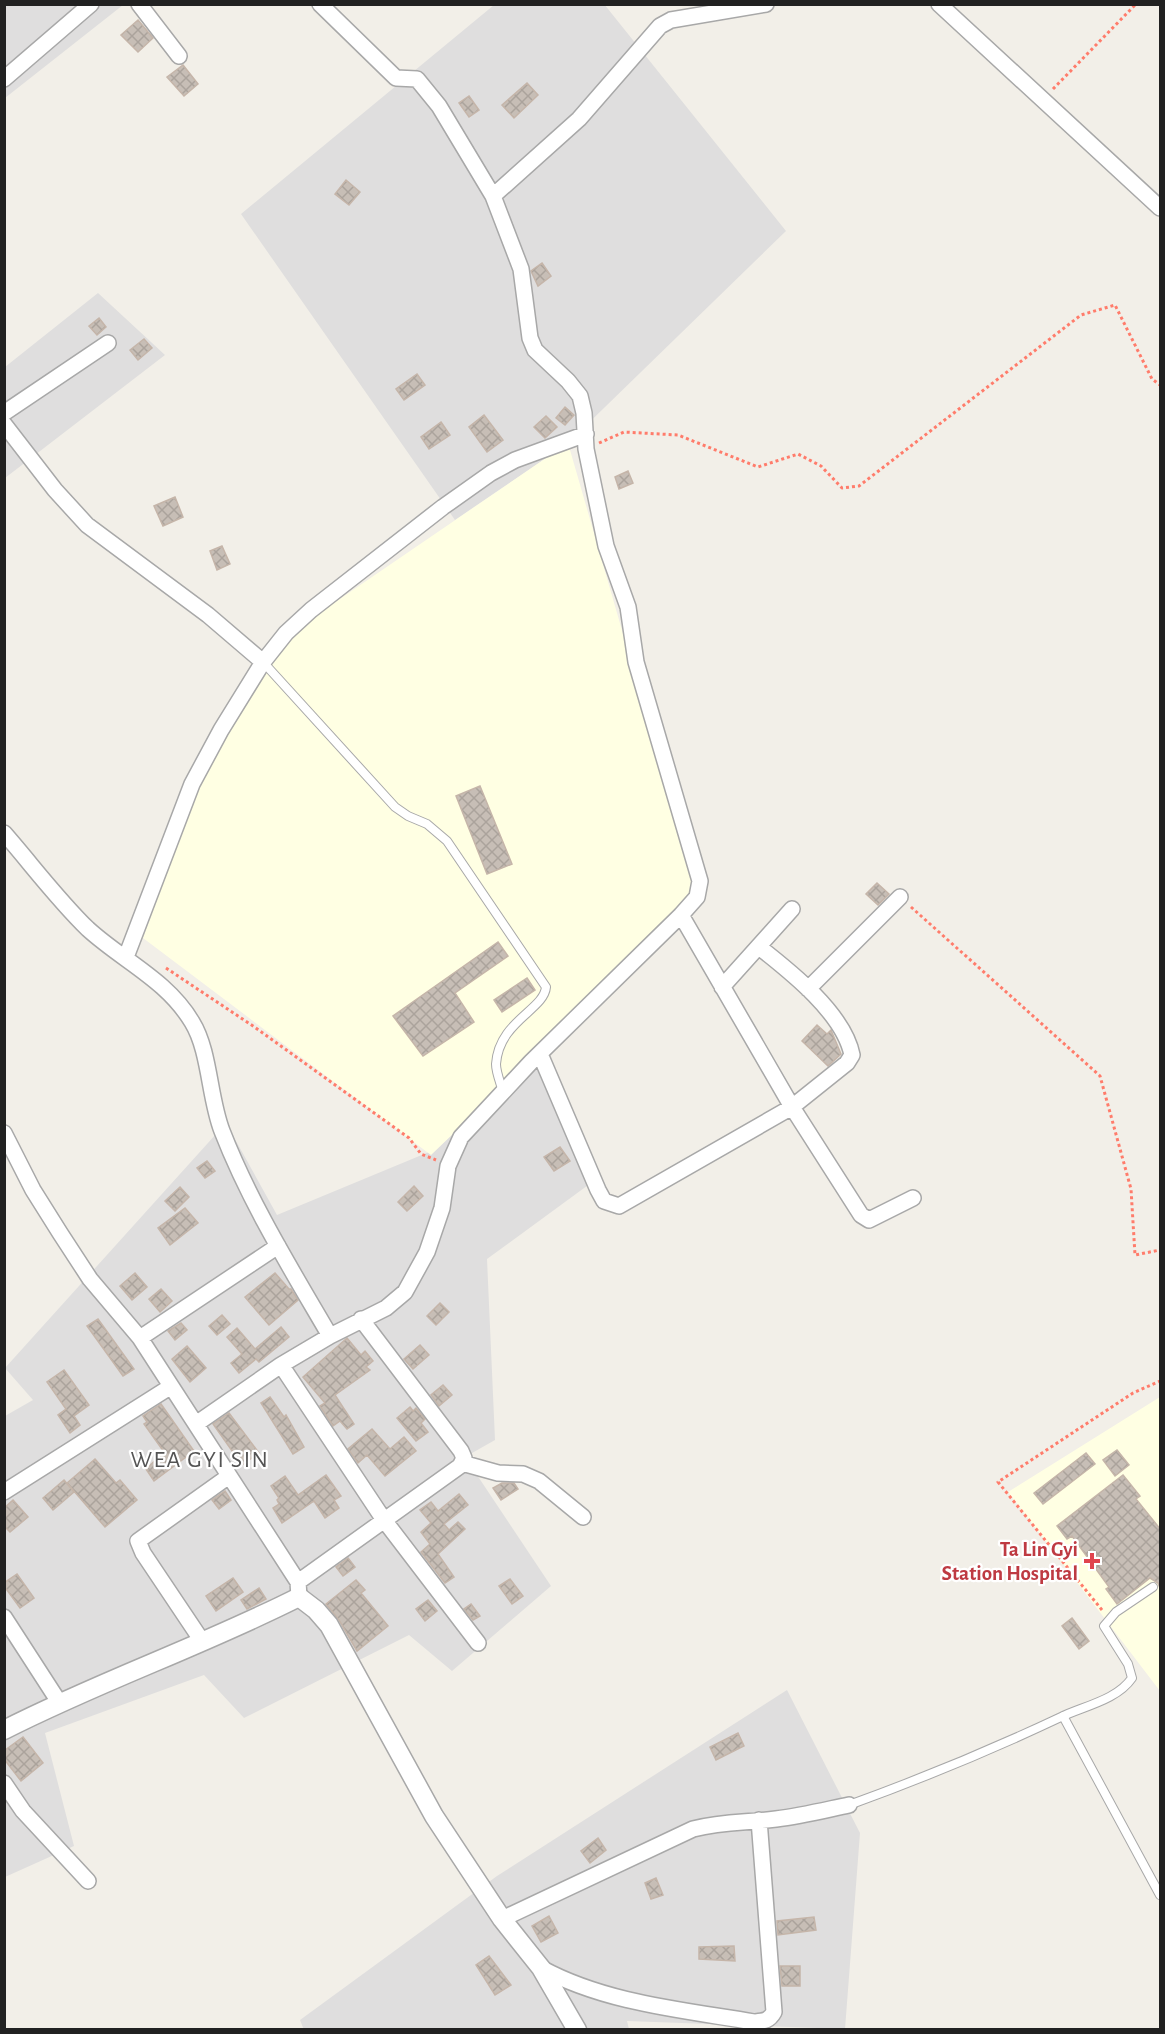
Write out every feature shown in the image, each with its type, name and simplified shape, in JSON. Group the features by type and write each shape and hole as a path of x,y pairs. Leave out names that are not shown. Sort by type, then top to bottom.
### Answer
{"street":[{"path":"4,79 92,4"},
{"path":"139,4 178,56"},
{"path":"196,1424 281,1365 330,1336 386,1308 405,1292 427,1252 442,1208 448,1166 461,1137 474,1120 504,1093 540,1054 681,915 697,897 700,881 636,662 628,607 606,546 586,442 580,396 568,381 535,350 530,338 521,269 493,196 439,106 417,79 396,78 320,4"},
{"path":"493,196 579,119 660,26 671,20 766,4"},
{"path":"939,4 1161,208"},
{"path":"4,413 108,343"},
{"path":"4,424 55,490 87,525 195,604 263,662"},
{"path":"126,957 192,784 221,730 263,662 286,633 311,610 443,507 516,460 586,442"},
{"path":"4,833 86,927 147,972 193,1023 202,1052 212,1103 232,1158 278,1246 330,1336"},
{"path":"808,989 900,897"},
{"path":"722,987 792,909"},
{"path":"681,915 792,1107 865,1220 913,1198"},
{"path":"540,1054 598,1190 609,1205 619,1206 792,1107 846,1063 852,1055 849,1039 808,989 759,947"},
{"path":"4,1133 33,1190 90,1279 140,1338 229,1476 298,1590 329,1625 434,1816 502,1919 541,1968 577,2030"},
{"path":"140,1338 278,1246"},
{"path":"4,1730 59,1702 249,1622 298,1590 384,1520 462,1462 464,1458 461,1451 362,1320"},
{"path":"281,1365 384,1520 478,1643"},
{"path":"4,1492 170,1387"},
{"path":"462,1462 498,1473 523,1474 539,1481 583,1517"},
{"path":"202,1641 143,1553 138,1541 229,1476"},
{"path":"4,1617 59,1702"},
{"path":"4,1783 23,1811 87,1881"},
{"path":"502,1919 693,1829 722,1822 810,1814 849,1805"},
{"path":"541,1968 567,1982 592,1990 674,2008 754,2022 765,2021 772,2017 774,2012 759,1820"}],"lane":[{"path":"263,662 395,807 408,816 427,824 447,840 546,987 539,1001 508,1030 501,1046 496,1066 504,1093"},
{"path":"849,1805 934,1774 1097,1703 1127,1685 1132,1678 1128,1664 1104,1626 1109,1618 1153,1587"},
{"path":"1064,1716 1161,1895"}],"path":[{"path":"1044,99 1136,4"},
{"path":"586,442 624,432 678,435 758,467 798,454 821,466 842,488 859,486 1081,315 1115,305 1128,336 1152,380 1161,385"},
{"path":"900,897 1100,1076 1131,1189 1135,1255 1161,1250"},
{"path":"165,967 253,1026 409,1138 421,1154 448,1166"},
{"path":"1109,1618 998,1482 1133,1393 1161,1382"}],"shaded area":[{"path":"604,4 786,231 568,443 455,520 241,214 494,5"},
{"path":"5,5 123,5 5,98"},
{"path":"98,293 165,355 5,478 5,367"},
{"path":"568,443 696,887 532,1058 431,1155 143,938 207,760 293,631"},
{"path":"534,1052 595,1180 487,1259 495,1440 465,1457 551,1586 452,1671 409,1635 244,1718 204,1675 45,1733 74,1846 5,1877 5,1416 33,1400 5,1368 226,1123 277,1215 429,1152"},
{"path":"1160,1397 1160,1691 1008,1492"},
{"path":"787,1690 860,1833 845,2029 627,2021 629,2029 304,2030 300,2020 497,1876"}],"building":[{"path":"138,20 153,38 138,52 121,35"},
{"path":"183,65 198,84 184,96 167,77"},
{"path":"527,83 538,95 514,118 502,105"},
{"path":"469,96 479,110 469,117 459,103"},
{"path":"346,180 360,192 349,205 335,194"},
{"path":"542,263 551,276 538,286 531,271"},
{"path":"99,318 106,327 97,335 89,326"},
{"path":"144,339 152,348 138,360 130,350"},
{"path":"417,374 425,385 404,400 396,389"},
{"path":"565,407 574,415 565,425 556,418"},
{"path":"484,415 503,440 487,452 469,427"},
{"path":"546,416 557,427 545,438 534,427"},
{"path":"441,422 450,435 429,449 421,437"},
{"path":"628,471 633,483 619,489 615,477"},
{"path":"175,497 183,517 163,526 154,506"},
{"path":"222,546 230,564 217,570 210,551"},
{"path":"480,786 512,864 487,874 456,796"},
{"path":"877,883 889,894 878,905 866,894"},
{"path":"498,942 508,956 455,993 474,1022 423,1056 393,1016"},
{"path":"527,978 535,990 502,1012 494,1000"},
{"path":"817,1025 827,1034 831,1030 841,1054 828,1066 802,1041"},
{"path":"560,1147 570,1161 554,1171 544,1157"},
{"path":"207,1161 215,1171 205,1178 197,1168"},
{"path":"414,1186 423,1196 407,1211 398,1202"},
{"path":"180,1187 189,1197 175,1211 165,1201"},
{"path":"185,1208 198,1223 170,1245 158,1228"},
{"path":"135,1273 147,1287 132,1300 120,1286"},
{"path":"275,1273 291,1289 298,1300 269,1325 245,1297"},
{"path":"161,1289 172,1301 160,1312 149,1299"},
{"path":"440,1303 449,1312 436,1325 427,1316"},
{"path":"222,1315 230,1324 217,1335 209,1326"},
{"path":"98,1319 134,1369 123,1376 87,1326"},
{"path":"181,1323 187,1330 175,1340 168,1331"},
{"path":"281,1327 289,1337 259,1362 256,1359 239,1373 231,1363 242,1354 227,1337 237,1328 255,1349"},
{"path":"347,1338 361,1355 365,1351 373,1361 366,1367 370,1370 335,1395 354,1424 347,1429 340,1421 333,1426 320,1406 325,1403 303,1377"},
{"path":"420,1345 429,1355 413,1369 404,1359"},
{"path":"187,1346 206,1368 190,1382 172,1359"},
{"path":"64,1370 89,1405 74,1416 80,1425 70,1433 58,1415 66,1409 47,1382"},
{"path":"443,1385 452,1395 439,1406 431,1395"},
{"path":"270,1397 284,1417 286,1415 304,1447 293,1454 261,1403"},
{"path":"161,1404 194,1451 154,1481 146,1469 164,1452 144,1424 147,1422 143,1416"},
{"path":"410,1407 413,1411 416,1408 425,1419 421,1423 428,1432 416,1441 397,1418"},
{"path":"229,1413 259,1453 242,1465 213,1424"},
{"path":"372,1429 390,1449 404,1437 416,1451 385,1476 367,1455 358,1463 348,1449"},
{"path":"1117,1450 1129,1465 1115,1476 1103,1460"},
{"path":"1086,1453 1095,1464 1043,1504 1034,1493"},
{"path":"95,1459 116,1483 120,1480 137,1500 105,1527 67,1483"},
{"path":"326,1475 341,1496 334,1500 339,1508 325,1518 314,1501 282,1523 273,1508 279,1504 277,1500 279,1498 271,1486 285,1476 298,1495"},
{"path":"1123,1475 1140,1496 1136,1499 1161,1530 1161,1591 1158,1583 1150,1578 1117,1604 1106,1589 1109,1587 1072,1536 1067,1539 1057,1526"},
{"path":"64,1480 74,1492 53,1510 43,1498"},
{"path":"502,1483 514,1483 518,1489 501,1500 493,1488"},
{"path":"225,1491 231,1500 219,1509 212,1500"},
{"path":"459,1494 468,1505 444,1524 449,1530 458,1522 465,1529 438,1554 454,1577 445,1583 421,1552 430,1544 421,1532 431,1523 420,1510 431,1502 438,1511"},
{"path":"13,1500 28,1517 10,1532 4,1526 4,1508"},
{"path":"348,1558 355,1567 343,1576 336,1567"},
{"path":"17,1574 34,1598 20,1608 4,1586 4,1583"},
{"path":"233,1578 243,1592 216,1611 206,1596"},
{"path":"510,1579 523,1596 512,1604 499,1586"},
{"path":"356,1580 365,1590 361,1593 388,1626 357,1651 339,1620 326,1604"},
{"path":"259,1588 266,1599 247,1609 241,1600"},
{"path":"428,1600 437,1611 425,1621 416,1609"},
{"path":"471,1604 480,1616 473,1620 464,1609"},
{"path":"1072,1618 1089,1641 1079,1649 1062,1626"},
{"path":"738,1733 744,1746 716,1760 710,1747"},
{"path":"23,1737 43,1763 21,1781 4,1759 4,1751"},
{"path":"598,1838 606,1850 590,1863 581,1851"},
{"path":"656,1878 663,1895 651,1899 645,1883"},
{"path":"549,1916 558,1933 541,1942 532,1926"},
{"path":"814,1917 816,1930 778,1935 777,1921"},
{"path":"734,1946 735,1961 699,1959 699,1947"},
{"path":"489,1956 511,1985 495,1995 476,1965"},
{"path":"780,1966 800,1966 800,1986 782,1986"}],"place":[{"name":"Ta Lin Gyi Station Hospital","path":"1092,1561"}],"district":[{"name":"WEA GYI SIN","path":"200,1459"}]}
